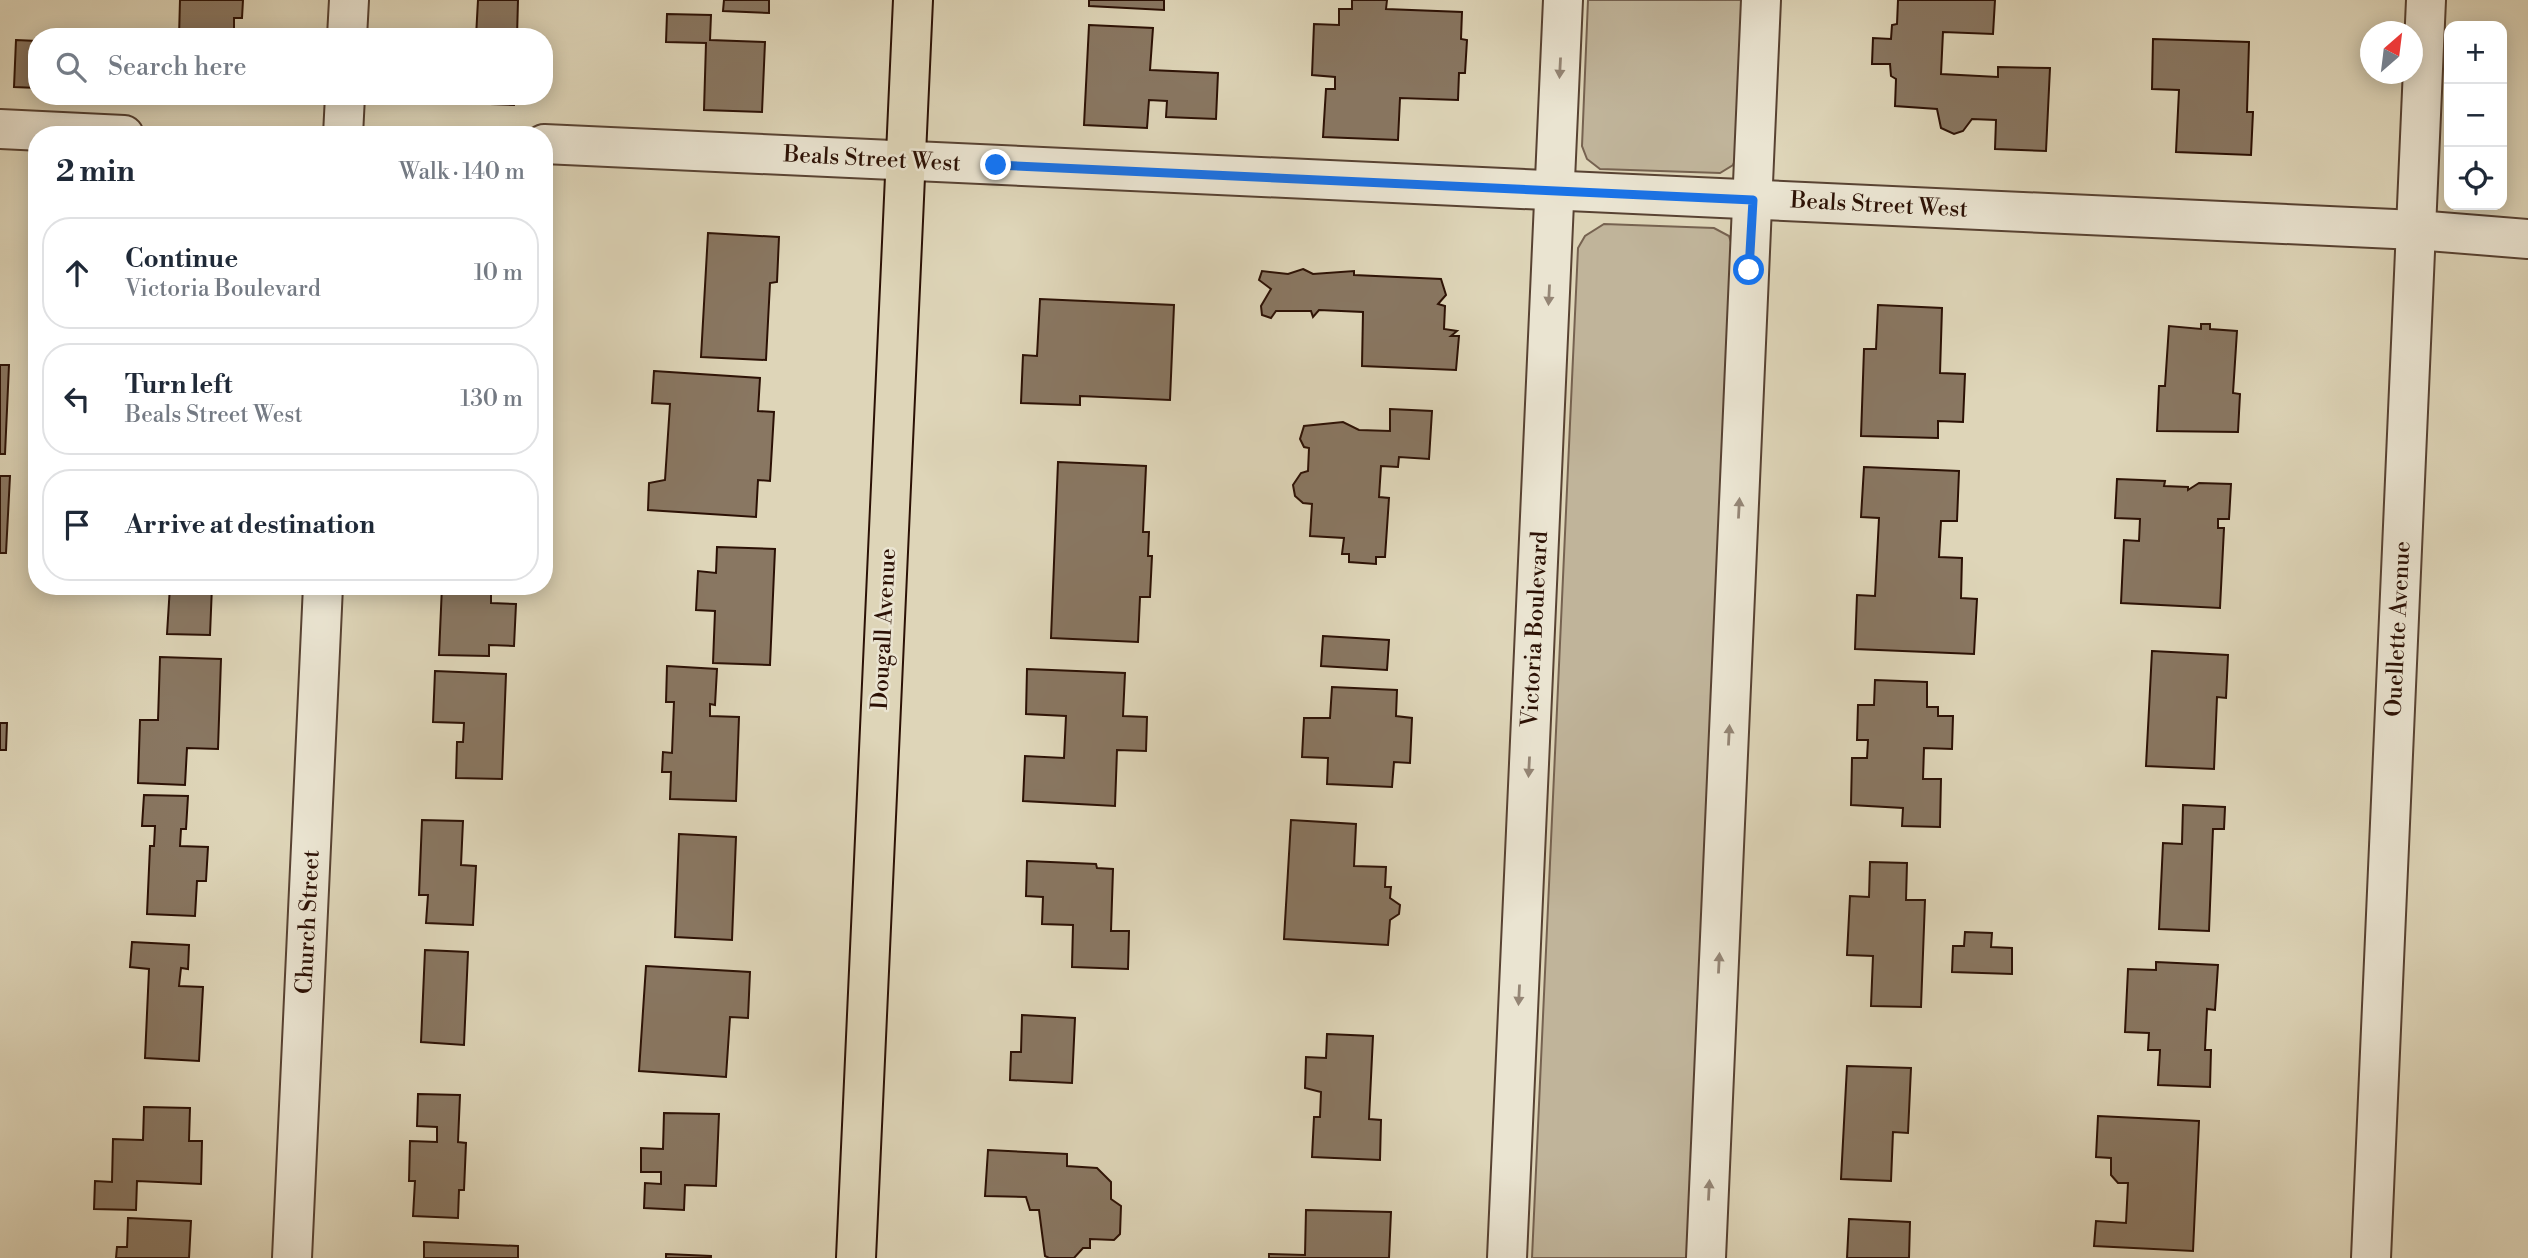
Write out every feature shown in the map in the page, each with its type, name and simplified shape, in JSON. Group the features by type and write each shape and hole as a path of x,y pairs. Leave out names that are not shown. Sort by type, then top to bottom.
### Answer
{"main road":[{"name":"Dougall Avenue","path":"856,1258 913,0"}],"street":[{"path":"347,28 349,0"},
{"name":"Victoria Boulevard","path":"1507,1258 1563,0"},
{"path":"1706,1258 1761,0"},
{"name":"Ouellette Avenue","path":"2371,1258 2426,0"},
{"path":"343,126 345,105"},
{"path":"0,129 28,130"},
{"name":"Beals Street West","path":"553,145 2416,230 2528,239"},
{"name":"Church Street","path":"292,1258 323,595"}],"shaded area":[{"path":"1588,0 1745,0 1738,153 1733,165 1720,173 1600,169 1587,159 1582,146"},
{"path":"1604,224 1714,228 1729,236 1734,252 1687,1258 1532,1258 1578,248 1585,236"}],"building":[{"path":"180,0 243,0 242,18 234,18 234,28 179,28"},
{"path":"478,0 518,0 517,28 476,28"},
{"path":"724,0 769,0 769,13 723,11"},
{"path":"1089,0 1164,0 1164,10 1089,6"},
{"path":"1352,0 1387,0 1386,9 1462,12 1461,39 1467,40 1465,73 1459,73 1458,100 1400,98 1398,140 1323,137 1326,89 1335,89 1335,77 1312,75 1314,24 1339,25 1339,9 1352,9"},
{"path":"1898,0 1995,0 1993,34 1943,32 1941,74 1998,77 1998,67 2050,68 2046,151 1995,149 1996,120 1972,119 1963,131 1954,134 1941,128 1937,109 1895,106 1896,79 1891,76 1890,64 1872,64 1873,38 1891,39 1892,25 1897,24"},
{"path":"667,14 711,15 710,40 765,42 762,112 704,110 706,43 666,42"},
{"path":"1089,25 1153,28 1150,70 1218,73 1216,119 1166,117 1167,101 1149,100 1147,128 1084,125"},
{"path":"2153,39 2249,42 2247,112 2253,112 2251,155 2176,152 2179,90 2152,89"},
{"path":"16,40 28,41 28,88 14,87"},
{"path":"708,233 779,237 777,282 770,283 766,360 701,357"},
{"path":"1303,269 1313,274 1354,271 1354,275 1441,279 1446,295 1438,304 1445,306 1444,329 1457,331 1451,336 1459,336 1456,370 1362,366 1363,312 1319,310 1313,317 1311,311 1276,311 1271,318 1262,315 1261,306 1271,289 1259,280 1262,271 1288,274"},
{"path":"1040,299 1174,305 1170,400 1080,396 1080,405 1021,403 1023,355 1037,356"},
{"path":"1878,305 1942,308 1940,373 1965,374 1963,422 1938,421 1938,438 1861,436 1864,349 1876,349"},
{"path":"2201,324 2210,324 2210,329 2237,331 2233,393 2240,394 2238,432 2157,431 2159,386 2165,386 2169,326 2201,329"},
{"path":"0,365 9,365 5,454 0,454"},
{"path":"654,371 760,378 758,411 774,412 770,481 758,480 756,517 648,510 649,483 665,480 670,404 652,403"},
{"path":"1390,409 1432,411 1429,459 1399,457 1398,467 1381,466 1379,497 1389,498 1385,557 1376,557 1376,564 1349,562 1349,554 1342,554 1344,538 1310,536 1312,504 1303,503 1295,496 1293,485 1301,473 1308,471 1309,448 1304,447 1300,439 1304,426 1343,422 1359,430 1390,431"},
{"path":"1058,462 1146,466 1143,532 1149,532 1148,556 1152,556 1150,597 1140,597 1138,642 1051,638"},
{"path":"1864,467 1959,471 1957,521 1941,521 1939,557 1962,558 1961,598 1977,599 1974,654 1855,649 1857,595 1875,596 1879,518 1861,517"},
{"path":"0,476 10,476 6,553 0,553"},
{"path":"2117,479 2165,481 2164,486 2188,487 2188,490 2199,483 2231,484 2229,519 2218,519 2218,528 2224,528 2220,608 2121,603 2124,540 2139,541 2140,519 2115,518"},
{"path":"717,547 775,549 770,665 713,663 715,611 696,610 698,571 716,573"},
{"path":"169,595 212,595 210,635 167,634"},
{"path":"442,595 491,595 491,603 516,604 514,646 489,645 489,656 439,655"},
{"path":"1323,636 1389,640 1387,670 1321,666"},
{"path":"2152,651 2228,655 2226,698 2217,697 2214,769 2146,766"},
{"path":"160,657 221,659 218,749 187,748 185,785 138,783 140,720 158,720"},
{"path":"667,666 717,669 715,705 710,704 710,716 739,717 736,801 670,799 671,772 662,772 663,752 672,753 674,702 666,702"},
{"path":"1027,669 1125,673 1123,716 1147,717 1146,751 1117,750 1115,806 1023,801 1025,756 1064,758 1066,716 1026,714"},
{"path":"435,671 506,674 502,779 456,778 457,742 463,742 464,723 433,722"},
{"path":"1875,680 1927,682 1927,707 1938,707 1938,716 1953,716 1952,749 1924,748 1923,779 1941,779 1940,827 1902,826 1903,808 1851,805 1852,758 1867,758 1868,740 1857,740 1858,705 1874,705"},
{"path":"1332,687 1397,690 1396,716 1412,718 1410,763 1394,762 1392,787 1327,784 1328,758 1302,757 1304,718 1330,718"},
{"path":"0,723 7,723 6,750 0,750"},
{"path":"144,795 188,796 186,829 181,829 180,846 208,847 206,881 197,881 195,916 147,914 150,846 154,846 155,826 142,826"},
{"path":"2183,805 2225,807 2224,829 2213,829 2209,931 2159,929 2163,843 2182,844"},
{"path":"422,820 463,821 461,865 476,866 473,925 426,923 428,895 419,895"},
{"path":"1291,820 1356,824 1354,866 1386,867 1385,887 1391,887 1390,898 1400,905 1399,914 1390,920 1388,945 1284,939"},
{"path":"679,834 736,837 732,940 675,937"},
{"path":"1027,861 1096,864 1097,868 1113,869 1111,931 1129,931 1128,969 1072,967 1073,925 1042,924 1043,897 1026,896"},
{"path":"1870,862 1907,863 1906,900 1925,900 1921,1007 1871,1006 1873,956 1847,955 1850,896 1869,897"},
{"path":"1965,932 1992,933 1991,947 2012,948 2012,974 1952,972 1953,946 1964,946"},
{"path":"132,942 189,945 188,969 181,968 179,986 203,987 199,1061 145,1058 149,969 130,967"},
{"path":"425,950 468,952 464,1045 421,1042"},
{"path":"2156,962 2218,965 2215,1010 2207,1009 2205,1050 2211,1050 2210,1087 2158,1085 2160,1050 2148,1050 2149,1033 2125,1032 2128,969 2156,970"},
{"path":"646,966 750,972 748,1018 730,1017 726,1077 639,1071"},
{"path":"1022,1015 1075,1018 1072,1083 1010,1080 1011,1052 1021,1052"},
{"path":"1327,1034 1373,1036 1369,1119 1381,1120 1380,1160 1312,1157 1314,1117 1320,1117 1321,1092 1305,1088 1306,1057 1326,1058"},
{"path":"1847,1066 1911,1068 1908,1133 1893,1132 1891,1181 1841,1179"},
{"path":"418,1094 460,1095 458,1142 466,1143 464,1190 459,1190 458,1218 413,1216 415,1181 409,1181 410,1141 437,1142 437,1127 417,1126"},
{"path":"144,1107 190,1108 189,1141 202,1141 201,1184 137,1181 136,1210 94,1209 95,1181 112,1182 113,1139 143,1140"},
{"path":"664,1113 719,1114 716,1186 685,1185 684,1210 644,1208 645,1183 661,1184 661,1172 641,1172 641,1148 663,1149"},
{"path":"2098,1116 2199,1121 2193,1251 2094,1246 2096,1221 2126,1223 2128,1183 2118,1183 2111,1175 2111,1158 2096,1157"},
{"path":"988,1150 1067,1154 1067,1166 1097,1168 1111,1182 1111,1199 1121,1206 1120,1234 1114,1240 1090,1239 1090,1248 1083,1248 1074,1258 1045,1256 1039,1210 1030,1210 1026,1197 985,1196"},
{"path":"1306,1210 1391,1212 1389,1258 1269,1258 1269,1254 1305,1255"},
{"path":"128,1218 191,1221 189,1258 116,1258 117,1247 127,1247"},
{"path":"1849,1219 1910,1222 1909,1258 1847,1258"},
{"path":"424,1242 518,1246 518,1258 424,1258"},
{"path":"666,1254 711,1256 711,1258 666,1258"}],"route":[{"path":"996,165 1753,200 1749,270"}]}
